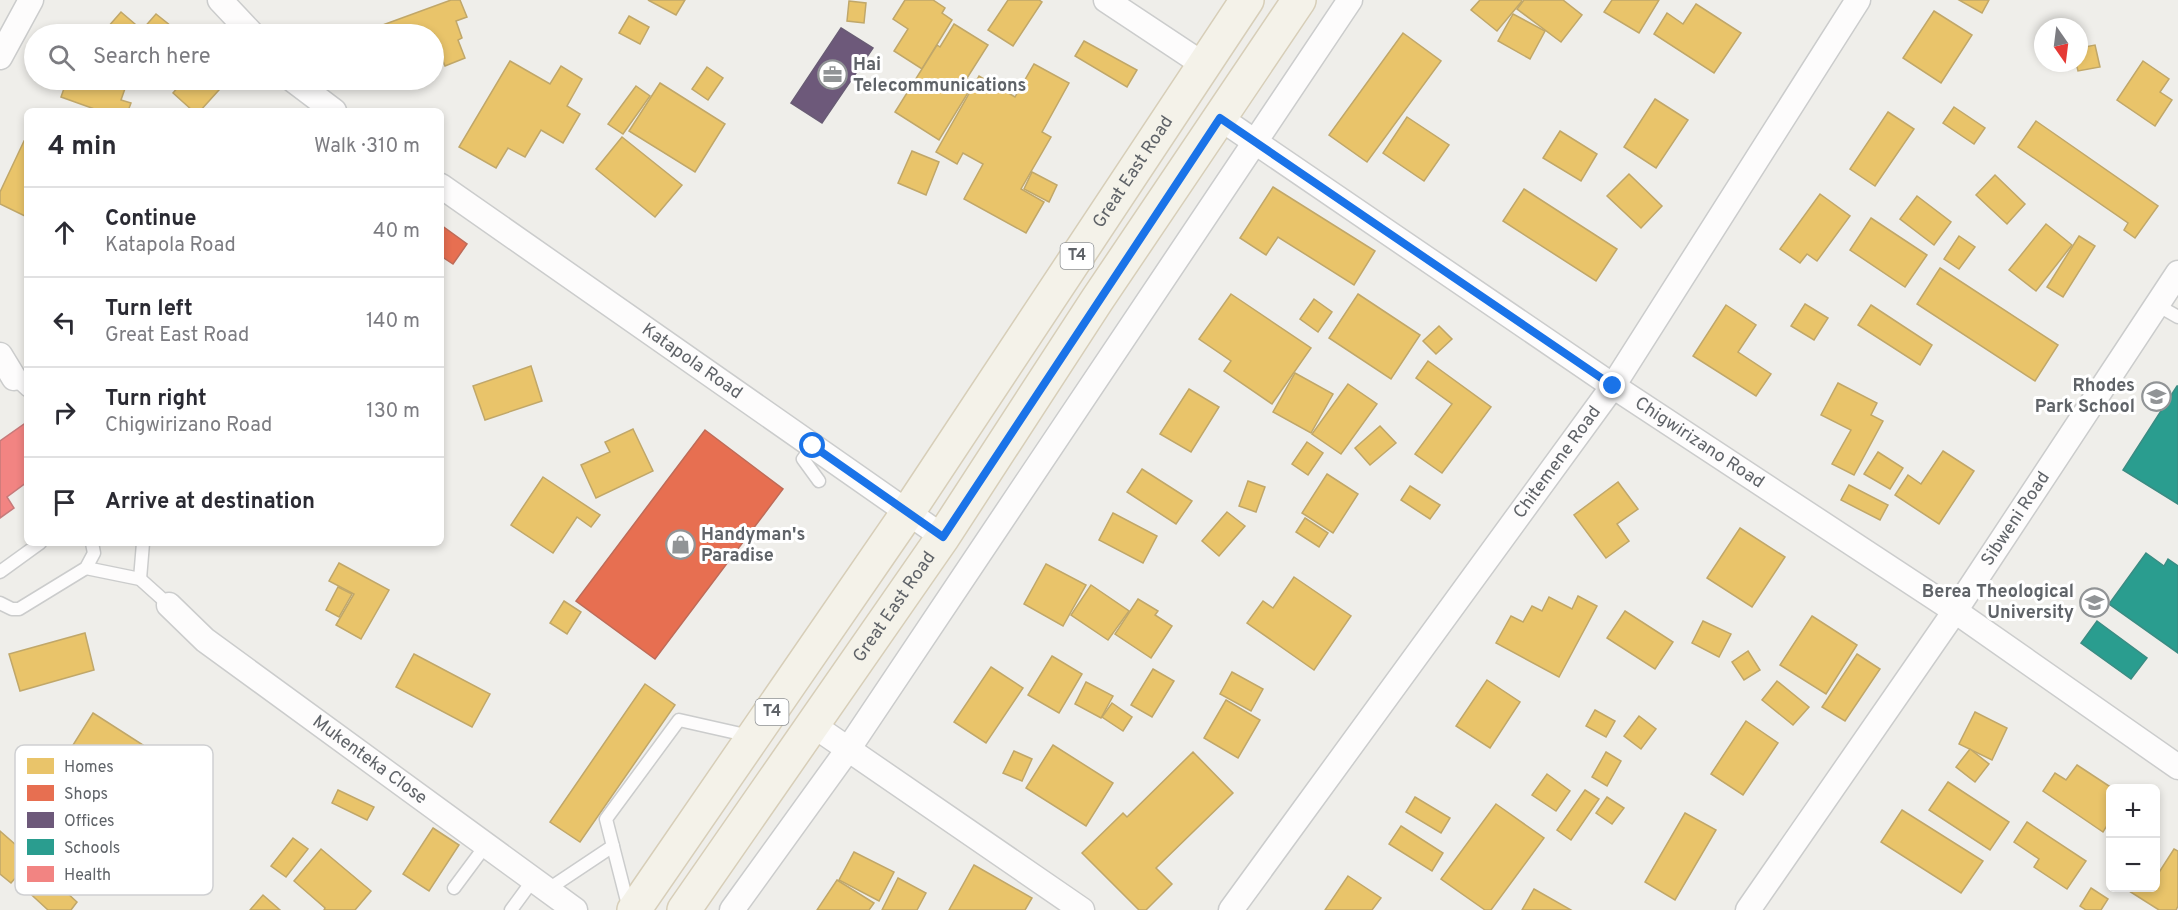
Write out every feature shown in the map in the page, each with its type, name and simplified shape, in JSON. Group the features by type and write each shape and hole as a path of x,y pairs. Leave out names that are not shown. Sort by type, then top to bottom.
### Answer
{"main road":[{"name":"Great East Road","path":"634,910 908,512 1247,0"},
{"name":"Great East Road","path":"684,910 943,537 1299,0"}],"street":[{"path":"0,57 31,0"},
{"path":"220,0 243,24"},
{"path":"1106,0 1204,65"},
{"path":"732,910 849,748 1350,0"},
{"name":"Chitemene Road","path":"1231,910 1613,386 1858,0"},
{"path":"306,90 330,108"},
{"name":"Chigwirizano Road","path":"1220,118 1613,386 1955,611 2178,767"},
{"name":"Katapola Road","path":"444,188 943,537"},
{"name":"Sibweni Road","path":"1748,910 1955,611 2178,273"},
{"path":"0,355 21,384"},
{"name":"Mukenteka Close","path":"169,605 206,640 575,910"},
{"path":"813,726 849,748 1082,910"}],"lane":[{"path":"2157,305 2178,317"},
{"path":"813,446 803,459 819,481"},
{"path":"0,572 36,546"},
{"path":"0,603 12,609 19,609 86,568 94,553 93,546"},
{"path":"140,579 143,546"},
{"path":"86,568 140,579 169,605"},
{"path":"629,910 606,819 678,720 755,736"},
{"path":"454,888 486,845"},
{"path":"511,910 540,885 613,846"}],"building: Homes":[{"path":"451,0 460,0 467,17 456,21 462,38 458,40 465,58 445,66 444,24 385,24"},
{"path":"648,0 685,0 676,15"},
{"path":"905,0 933,0 945,8 942,13 952,20 922,69 894,51 908,29 893,19"},
{"path":"1008,0 1039,0 1042,2 1013,46 988,30"},
{"path":"1480,0 1522,1 1497,31 1471,10"},
{"path":"1524,0 1563,0 1582,15 1561,42 1517,9"},
{"path":"1612,0 1659,0 1639,33 1604,12"},
{"path":"1959,0 1989,0 1982,13"},
{"path":"849,1 866,3 864,23 847,21"},
{"path":"1696,4 1741,33 1714,73 1654,34 1667,13 1683,24"},
{"path":"1934,11 1972,35 1941,83 1903,58"},
{"path":"121,12 135,24 111,24"},
{"path":"156,14 168,24 147,24"},
{"path":"1513,14 1545,31 1530,59 1498,41"},
{"path":"629,16 649,27 640,44 619,33"},
{"path":"954,24 988,45 967,78 974,83 939,140 895,112 937,45 940,47"},
{"path":"1403,33 1441,61 1367,162 1329,135"},
{"path":"1084,41 1137,70 1127,87 1075,56"},
{"path":"2095,45 2100,67 2088,69 2088,46"},
{"path":"510,61 550,84 561,66 582,79 567,106 580,114 563,143 541,130 525,157 508,148 496,168 459,147"},
{"path":"2143,61 2169,79 2160,92 2172,100 2155,126 2117,100"},
{"path":"1034,64 1069,83 1042,132 1051,137 1021,189 1044,202 1026,233 964,199 983,164 963,153 957,164 936,152 979,76 1015,97"},
{"path":"707,67 723,78 708,100 692,89"},
{"path":"660,83 725,124 695,172 629,131"},
{"path":"636,86 650,96 623,134 608,124"},
{"path":"63,90 124,90 121,100 131,103 129,108 92,108 61,97"},
{"path":"176,90 219,90 203,108 190,108 173,93"},
{"path":"1655,99 1688,120 1656,168 1624,147"},
{"path":"1954,107 1985,128 1974,144 1943,123"},
{"path":"1888,112 1914,129 1875,186 1850,169"},
{"path":"1407,117 1449,145 1424,181 1383,153"},
{"path":"2036,121 2158,206 2135,238 2124,230 2128,223 2018,147"},
{"path":"1560,131 1597,154 1581,181 1543,158"},
{"path":"622,137 682,185 655,217 596,169"},
{"path":"24,141 24,216 0,204 0,192"},
{"path":"912,151 939,162 926,195 898,183"},
{"path":"1032,172 1057,185 1049,202 1024,189"},
{"path":"1629,174 1662,206 1641,228 1607,196"},
{"path":"1995,175 2025,204 2007,224 1976,195"},
{"path":"1273,187 1375,251 1354,285 1278,237 1266,255 1240,238"},
{"path":"1524,189 1617,249 1596,281 1503,221"},
{"path":"1820,194 1850,216 1817,261 1807,254 1800,263 1780,249"},
{"path":"1917,196 1951,222 1934,245 1900,219"},
{"path":"1871,218 1927,255 1905,287 1850,250"},
{"path":"2046,224 2072,245 2036,291 2009,270"},
{"path":"1959,236 1975,247 1959,269 1944,259"},
{"path":"2079,236 2095,246 2063,297 2047,287"},
{"path":"1940,268 2058,345 2035,381 1917,304"},
{"path":"1231,294 1311,348 1272,404 1224,371 1231,361 1199,339"},
{"path":"1358,294 1420,335 1391,379 1329,338"},
{"path":"1314,299 1332,312 1318,332 1300,319"},
{"path":"1805,304 1828,318 1814,340 1791,326"},
{"path":"1726,305 1756,325 1738,352 1771,374 1756,396 1693,356"},
{"path":"1871,305 1932,345 1920,365 1858,325"},
{"path":"1439,326 1452,339 1436,354 1423,341"},
{"path":"1428,361 1491,407 1442,473 1415,454 1452,404 1416,378"},
{"path":"531,366 542,401 485,420 473,386"},
{"path":"1295,373 1333,394 1311,433 1273,412"},
{"path":"1838,383 1877,403 1871,415 1883,421 1854,475 1832,464 1851,430 1821,415"},
{"path":"1348,384 1377,404 1341,454 1312,434"},
{"path":"1189,389 1219,407 1191,452 1160,434"},
{"path":"1380,426 1396,443 1370,465 1355,448"},
{"path":"633,429 653,471 596,498 581,465 610,452 605,442"},
{"path":"1307,442 1323,453 1308,475 1292,464"},
{"path":"1943,451 1974,471 1939,524 1895,495 1908,475 1921,484"},
{"path":"1878,452 1903,468 1890,489 1864,474"},
{"path":"1142,469 1192,501 1176,524 1127,492"},
{"path":"1327,474 1358,494 1333,533 1302,513"},
{"path":"543,477 600,515 591,527 577,517 553,553 511,525"},
{"path":"1248,481 1265,487 1256,512 1239,506"},
{"path":"1618,482 1638,509 1617,524 1629,541 1606,558 1574,515"},
{"path":"1849,485 1888,505 1880,520 1841,500"},
{"path":"1410,486 1440,505 1430,519 1401,500"},
{"path":"1227,512 1245,526 1219,556 1202,541"},
{"path":"1113,513 1157,536 1143,563 1099,540"},
{"path":"1305,518 1328,533 1319,547 1296,532"},
{"path":"1740,528 1785,557 1752,607 1707,578"},
{"path":"339,563 389,590 361,639 336,625 354,594 329,581"},
{"path":"1046,564 1086,585 1063,626 1024,604"},
{"path":"1294,577 1351,616 1314,670 1247,623 1263,601 1273,608"},
{"path":"1091,585 1129,611 1108,640 1071,615"},
{"path":"338,587 352,594 339,617 326,610"},
{"path":"1578,596 1597,606 1559,677 1496,643 1511,616 1523,622 1532,606 1542,611 1549,597 1572,609"},
{"path":"1138,599 1158,611 1155,615 1172,626 1151,658 1115,634"},
{"path":"564,601 581,612 567,634 550,623"},
{"path":"1625,611 1673,642 1655,669 1607,638"},
{"path":"1812,616 1857,645 1826,694 1780,665"},
{"path":"1703,621 1731,634 1719,657 1692,643"},
{"path":"85,633 94,670 20,691 9,654"},
{"path":"1748,651 1760,670 1744,680 1732,662"},
{"path":"414,654 490,694 472,727 396,687"},
{"path":"1857,654 1880,669 1845,721 1822,707"},
{"path":"1052,656 1082,674 1059,713 1028,695"},
{"path":"991,667 1023,688 986,743 954,722"},
{"path":"1153,669 1174,681 1152,717 1131,705"},
{"path":"1232,672 1263,689 1251,711 1220,694"},
{"path":"1487,680 1520,702 1490,748 1456,726"},
{"path":"1777,681 1809,707 1793,725 1762,700"},
{"path":"1086,682 1113,696 1101,718 1075,704"},
{"path":"645,684 675,705 580,842 550,822"},
{"path":"1226,700 1260,720 1238,758 1204,738"},
{"path":"1112,703 1132,717 1123,731 1102,717"},
{"path":"1595,710 1615,721 1606,737 1586,726"},
{"path":"1975,712 2007,728 1992,760 1959,744"},
{"path":"93,713 143,745 73,745"},
{"path":"1639,716 1656,729 1641,749 1624,736"},
{"path":"1746,721 1778,743 1743,795 1711,774"},
{"path":"1053,745 1113,783 1086,826 1026,788"},
{"path":"1970,749 1989,764 1975,782 1956,767"},
{"path":"1014,751 1032,759 1022,781 1003,773"},
{"path":"1193,752 1233,793 1156,868 1172,884 1146,910 1139,910 1082,853 1123,813 1127,817"},
{"path":"1606,752 1621,761 1607,786 1592,777"},
{"path":"2077,765 2106,784 2106,827 2103,832 2043,791 2055,773 2066,780"},
{"path":"1547,774 1570,791 1556,811 1532,795"},
{"path":"1948,782 2009,822 1990,850 1929,810"},
{"path":"338,790 374,807 367,820 332,803"},
{"path":"1585,790 1599,799 1571,840 1557,830"},
{"path":"1415,797 1450,818 1441,833 1406,812"},
{"path":"1607,797 1624,808 1612,824 1596,813"},
{"path":"1496,804 1544,838 1491,910 1485,910 1441,879"},
{"path":"1902,810 1983,861 1961,893 1881,842"},
{"path":"1685,813 1716,830 1675,900 1645,882"},
{"path":"2027,822 2086,861 2067,889 2034,867 2039,859 2014,842"},
{"path":"1401,826 1443,853 1432,871 1389,844"},
{"path":"433,828 459,845 429,891 403,874"},
{"path":"0,831 15,844 15,878 11,883 0,874"},
{"path":"293,838 308,849 286,877 271,866"},
{"path":"321,849 371,891 355,910 324,910 325,908 294,881"},
{"path":"2174,849 2178,851 2178,906 2176,910 2159,910 2131,892 2160,892 2160,871"},
{"path":"854,852 894,872 879,901 839,880"},
{"path":"974,865 1032,898 1025,910 949,910"},
{"path":"1348,876 1381,898 1372,910 1325,910"},
{"path":"898,878 926,893 917,910 882,910"},
{"path":"837,880 874,903 869,910 817,910"},
{"path":"2091,888 2108,899 2101,910 2086,910 2080,906"},
{"path":"1534,889 1571,910 1522,910"},
{"path":"32,895 69,895 77,902 71,910 48,910"},
{"path":"263,895 280,910 250,910"}],"building: Shops":[{"path":"444,227 467,244 453,264 444,258"},
{"name":"Handyman's Paradise","path":"705,430 783,489 655,659 576,601"}],"building: Offices":[{"name":"Hai Telecommunications","path":"841,28 873,48 822,123 791,103"}],"building: Schools":[{"path":"2178,386 2178,504 2123,470"},
{"path":"2146,553 2164,566 2168,559 2178,566 2178,653 2109,604"},
{"path":"2097,621 2147,658 2131,679 2081,643"}],"building: Health":[{"path":"24,424 24,484 7,497 14,508 0,518 0,441"}],"place":[{"name":"Hai Telecommunications","path":"832,75"},
{"name":"Rhodes Park School","path":"2156,396"},
{"name":"Handyman's Paradise","path":"680,545"},
{"name":"Berea Theological University","path":"2095,602"}],"route":[{"path":"813,446 943,537 1097,300 1220,118 1613,386"}]}
